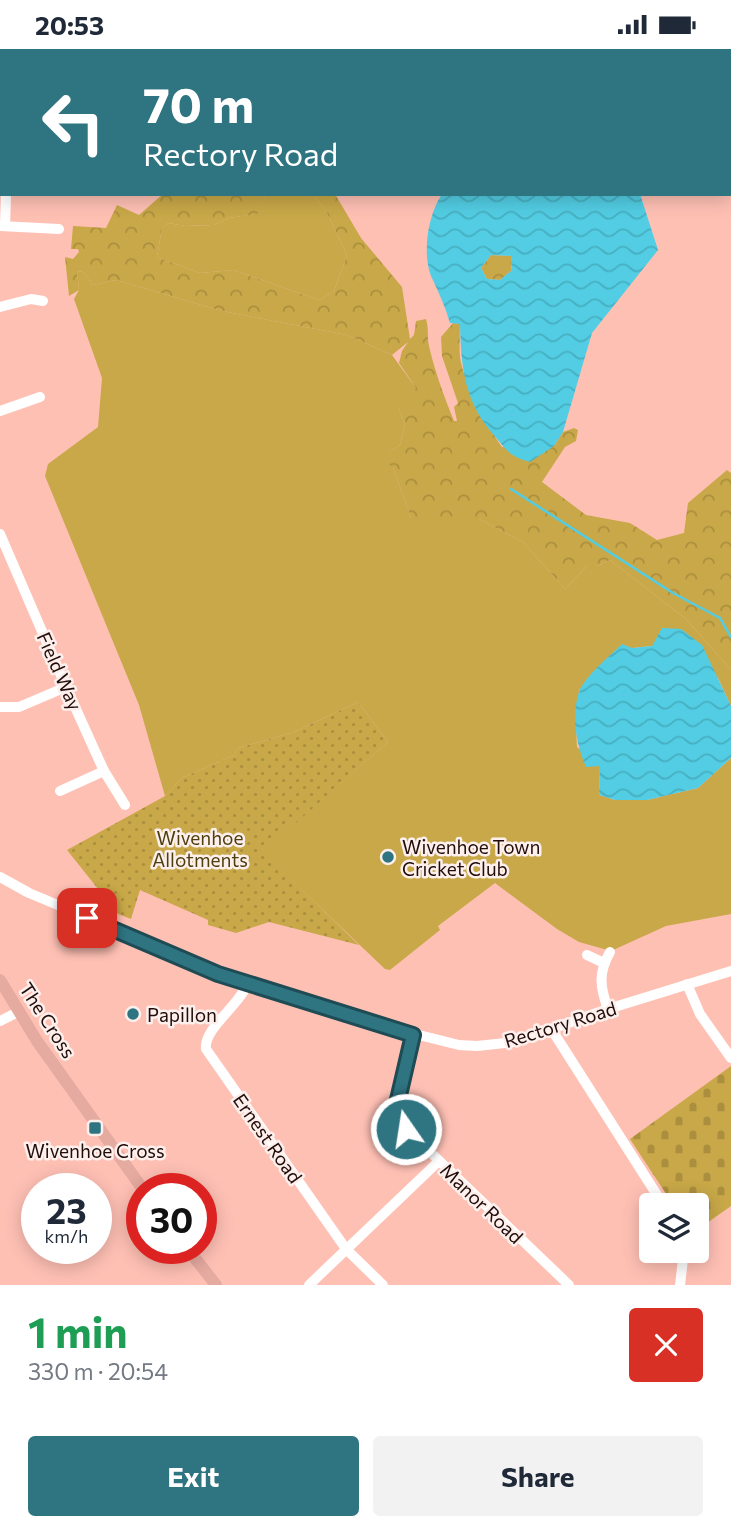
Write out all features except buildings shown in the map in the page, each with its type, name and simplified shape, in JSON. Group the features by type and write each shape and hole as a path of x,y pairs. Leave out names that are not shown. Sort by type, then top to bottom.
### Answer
{"main road":[{"name":"The Cross","path":"0,980 64,1080 131,1173"},
{"path":"200,1264 216,1285"}],"street":[{"path":"6,196 2,226 59,229"},
{"path":"0,307 31,299 43,301"},
{"path":"0,411 40,397"},
{"name":"Field Way","path":"0,534 104,771 125,805"},
{"path":"0,707 19,707 66,687"},
{"path":"60,791 104,771"},
{"name":"Rectory Road","path":"0,877 29,893 247,984 440,1042 477,1046 514,1042 608,1009 731,971"},
{"path":"608,1009 600,982 604,963 610,952"},
{"path":"587,955 604,963"},
{"name":"Ernest Road","path":"247,984 207,1038 206,1049 346,1249 383,1285"},
{"path":"687,984 700,1014 731,1058"},
{"path":"0,1021 18,1012"},
{"path":"552,1030 656,1193"},
{"name":"Manor Road","path":"413,1035 398,1096 399,1116 406,1129 569,1285"},
{"path":"309,1285 439,1161"},
{"path":"680,1285 683,1263"}],"green space":[{"path":"161,196 265,196 262,213 229,218 214,225 185,226 168,223 162,228 157,257 200,273 233,270 319,300 334,291 347,255 326,211 314,196 336,196 361,238 402,287 410,339 414,335 416,321 426,319 431,356 454,421 457,421 454,407 458,403 442,356 441,337 453,323 460,324 460,357 471,391 502,447 554,446 563,432 574,428 578,430 576,441 565,447 542,482 586,515 630,523 657,540 684,533 688,503 727,470 731,473 731,670 687,620 610,560 597,566 587,566 565,589 523,542 479,519 424,521 411,518 393,467 384,461 390,451 400,445 405,425 399,409 402,396 416,388 399,363 408,342 392,355 347,335 222,311 116,280 93,285 83,272 77,271 79,290 69,296 65,257 73,259 79,252 78,249 71,249 73,226 106,228 117,205 139,215"},
{"path":"265,196 314,196 326,211 347,255 334,291 319,300 233,270 200,273 157,257 162,228 168,223 185,226 214,225 229,218 261,213"},
{"path":"491,255 512,256 511,271 500,280 487,279 481,268"},
{"path":"77,271 83,272 93,285 116,280 222,311 347,335 392,355 416,388 399,409 405,425 400,445 390,451 411,518 479,519 523,542 565,589 587,566 597,566 610,560 687,620 731,670 731,706 718,678 652,646 632,648 579,690 577,747 600,766 599,795 615,800 647,800 698,788 731,758 731,914 666,926 611,951 579,942 495,883 438,926 440,930 390,970 385,969 262,852 388,742 358,702 294,732 238,748 234,755 182,778 165,796 139,705 45,476 48,464 98,427 102,378 74,299 79,290"},
{"name":"Wivenhoe Allotments","path":"358,702 388,742 263,852 359,945 269,922 236,933 208,925 208,920 140,890 131,919 118,914 67,850 165,796 182,778 234,755 238,748 294,732"},
{"path":"731,1066 731,1206 709,1222 709,1193 665,1193 630,1139"}],"water":[{"path":"441,196 641,196 658,250 592,333 563,432 554,446 530,462 504,448 475,408 463,368 460,324 450,323 428,266 428,234 433,212","holes":["491,255 512,256 511,271 500,280 487,279 481,268"]},
{"path":"662,628 681,629 702,645 731,706 731,758 698,788 647,800 615,800 599,795 600,766 586,767 577,739 575,711 579,692 592,673 622,644 632,648 652,646"}],"waterway":[{"path":"511,489 673,593 720,618 731,637"}],"place":[{"name":"Wivenhoe Town Cricket Club","path":"388,857"},
{"name":"Papillon","path":"133,1014"},
{"name":"Wivenhoe Cross","path":"95,1128"}],"route":[{"path":"87,918 218,974 413,1035 397,1104 399,1116 406,1129"}]}
